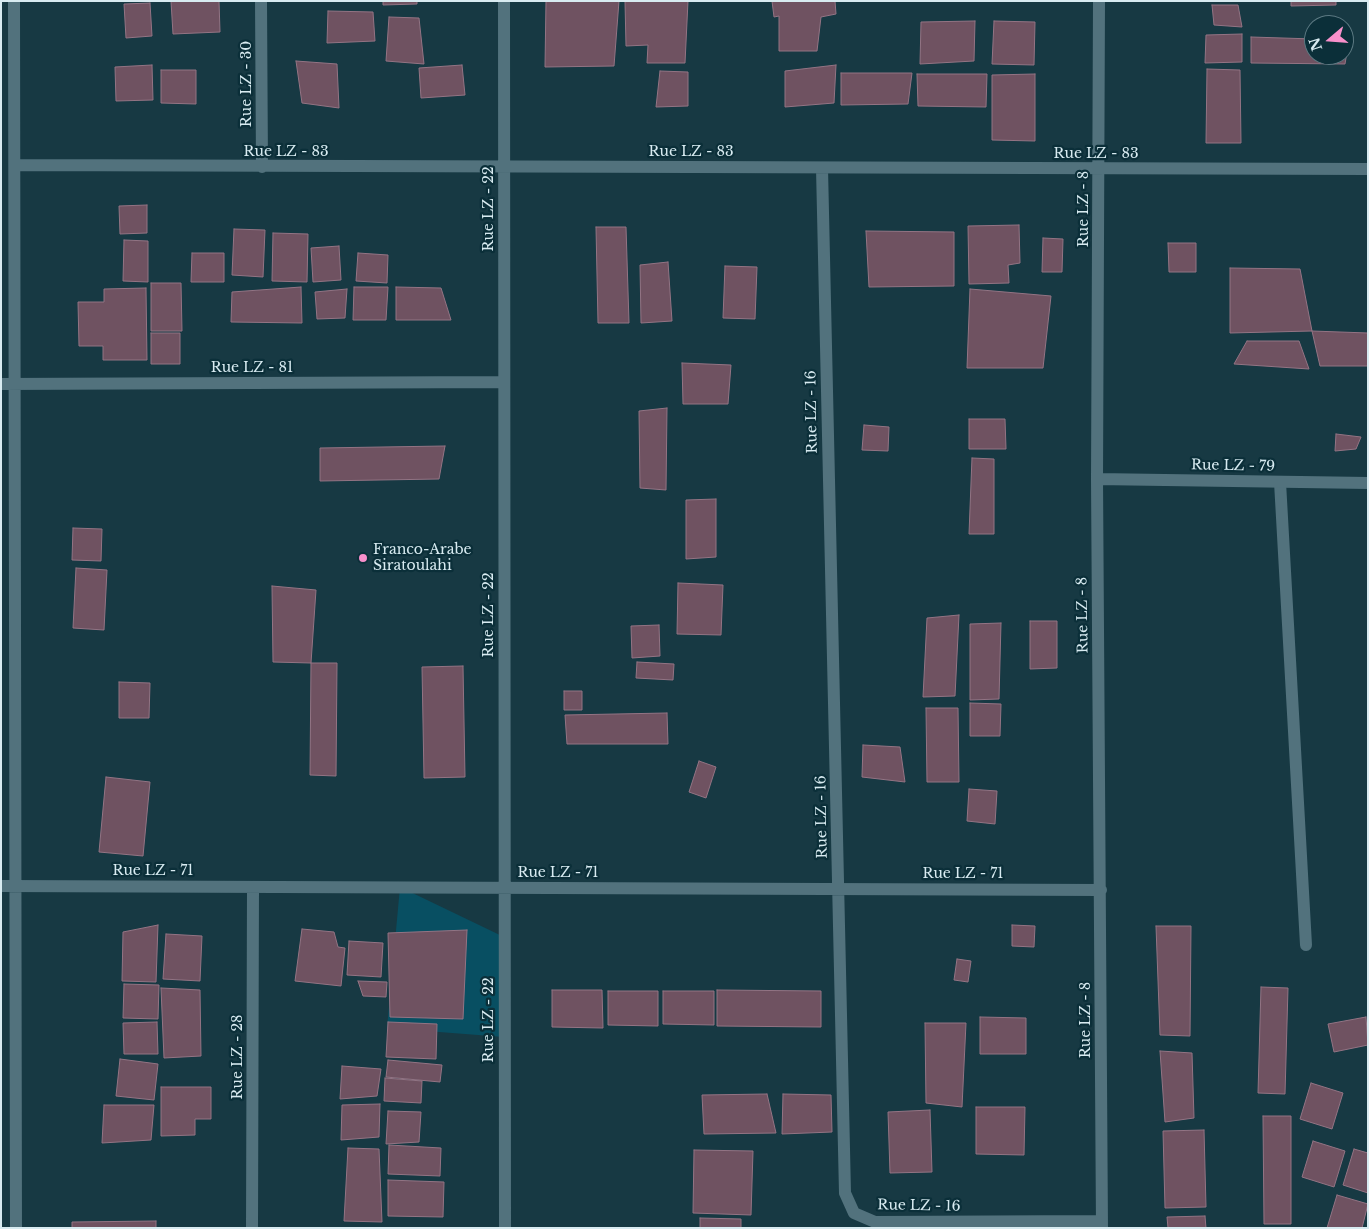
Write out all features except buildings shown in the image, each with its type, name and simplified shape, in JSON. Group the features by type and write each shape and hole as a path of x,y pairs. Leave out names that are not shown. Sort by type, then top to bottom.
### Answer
{"street":[{"path":"14,1 16,1228"},
{"name":"Rue LZ - 30","path":"261,1 262,167"},
{"name":"Rue LZ - 22","path":"504,1 505,1228"},
{"name":"Rue LZ - 8","path":"1098,1 1097,479 1102,1225"},
{"name":"Rue LZ - 83","path":"15,165 1368,169"},
{"name":"Rue LZ - 16","path":"822,168 845,1193 854,1213 875,1222 1102,1225"},
{"name":"Rue LZ - 81","path":"1,384 504,382"},
{"name":"Rue LZ - 79","path":"1097,479 1368,484"},
{"path":"1280,482 1306,945"},
{"name":"Rue LZ - 71","path":"1,886 1101,890"},
{"name":"Rue LZ - 28","path":"252,1228 253,887"}],"shaded area":[{"path":"400,887 504,937 504,1037 387,1028"}],"place":[{"name":"Franco-Arabe Siratoulahi","path":"363,558"}]}
